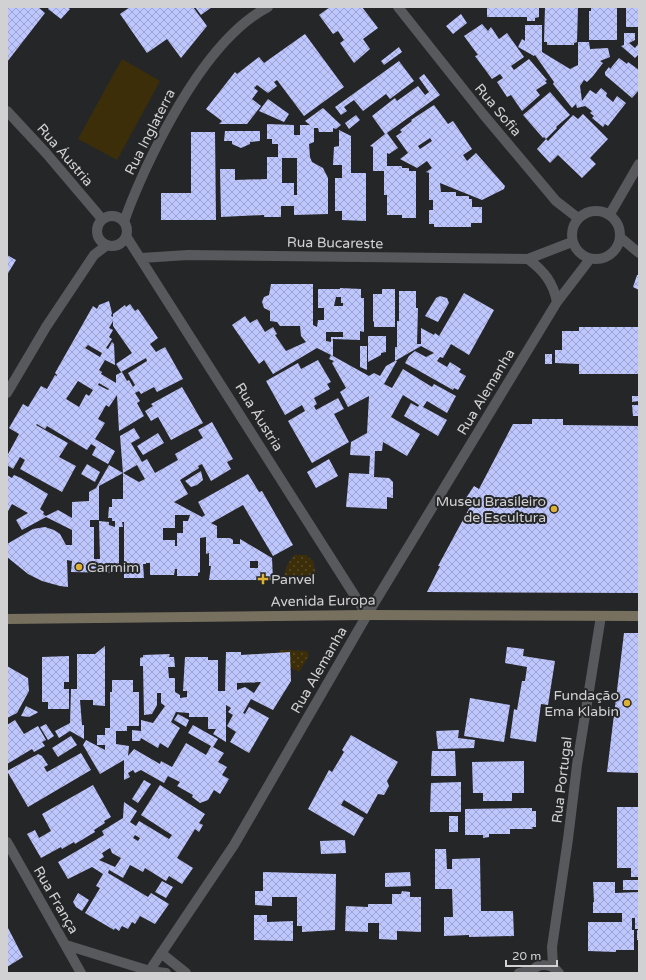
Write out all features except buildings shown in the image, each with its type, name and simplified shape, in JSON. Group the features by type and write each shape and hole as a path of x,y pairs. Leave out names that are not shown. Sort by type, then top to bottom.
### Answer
{"main road":[{"name":"Avenida Europa","path":"7,619 367,615 639,616"}],"street":[{"name":"Rua Inglaterra","path":"121,219 167,124 189,89 219,48 254,14 268,7"},
{"name":"Rua Sofia","path":"401,9 483,114 556,201 578,218"},
{"name":"Rua Áustria","path":"7,111 46,153 102,219"},
{"path":"610,214 639,164"},
{"path":"621,238 613,253 602,258 590,259 582,255 572,242 571,233 573,225 578,218 585,213 593,210 610,214 616,221 621,238 639,253"},
{"path":"110,215 121,219 127,231 126,236 118,244 103,242 96,228 102,219 110,215"},
{"name":"Rua Áustria","path":"126,236 367,615"},
{"path":"7,393 46,327 103,242"},
{"name":"Rua Bucareste","path":"141,258 188,255 528,259 572,242"},
{"path":"528,259 539,267 549,279 555,290 557,302"},
{"name":"Rua Alemanha","path":"149,972 234,844 367,615 557,302 590,259"},
{"name":"Rua Portugal","path":"556,970 552,947 577,765 601,616"},
{"name":"Rua França","path":"7,842 81,973"},
{"path":"66,945 149,972 166,973"},
{"name":"Rua Portugal","path":"542,965 552,947"},
{"path":"161,953 174,965 186,973"},
{"path":"519,973 531,972 542,965 556,970"}],"shaded area":[{"path":"122,59 160,81 117,160 78,139"},
{"path":"294,555 306,555 313,561 316,575 308,583 285,582 285,571"},
{"path":"280,650 307,651 309,656 299,672 280,661"}],"place":[{"name":"Museu Brasileiro de Escultura","path":"554,509"},
{"name":"Carmim","path":"79,567"},
{"name":"Panvel","path":"263,579"},
{"name":"Fundação Ema Klabin","path":"627,703"}]}
